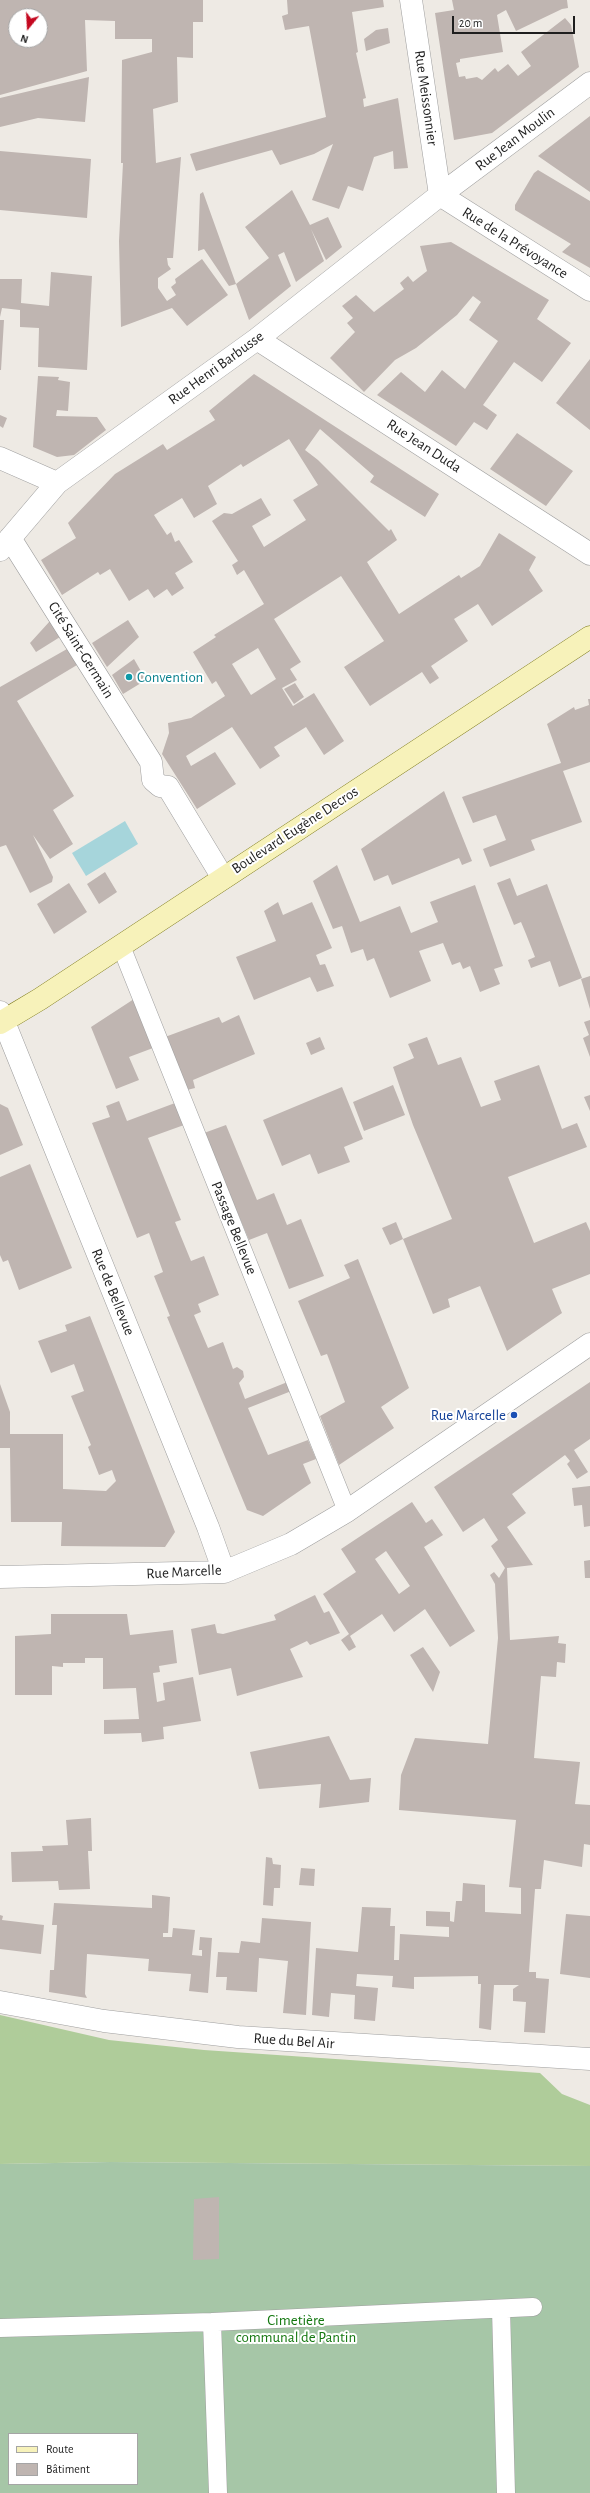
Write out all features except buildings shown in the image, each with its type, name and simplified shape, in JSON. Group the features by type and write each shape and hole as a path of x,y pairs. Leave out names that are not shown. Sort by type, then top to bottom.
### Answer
{"street":[{"name":"Rue Meissonnier","path":"411,0 440,195"},
{"name":"Rue Jean Moulin","path":"440,195 590,83"},
{"name":"Rue de la Prévoyance","path":"440,195 590,290"},
{"name":"Rue Henri Barbusse","path":"5,544 57,483 257,338 440,195"},
{"name":"Rue Jean Duda","path":"257,338 590,554"},
{"path":"0,458 57,483"},
{"name":"Cité Saint-Germain","path":"5,544 151,762 162,766 167,773 170,781 168,787 223,878"},
{"name":"Boulevard Eugène Decros","path":"1,1019 121,946 590,637"},
{"name":"Rue de Bellevue","path":"1,1019 205,1519 224,1572"},
{"name":"Rue Marcelle","path":"0,1577 224,1572 291,1544 347,1511 590,1344"},
{"name":"Rue du Bel Air","path":"0,2002 104,2022 238,2037 590,2059"}],"lane":[{"name":"Passage Bellevue","path":"121,946 347,1511"},
{"path":"0,2328 212,2322 533,2307"},
{"path":"501,2309 506,2493"},
{"path":"212,2322 218,2493"}],"green space":[{"path":"0,2015 109,2040 204,2050 540,2073 562,2094 590,2105 590,2166 110,2162 0,2164"},
{"name":"Cimetière communal de Pantin","path":"110,2162 590,2166 590,2493 0,2493 0,2164"}],"water":[{"path":"125,821 138,844 86,876 72,853"}],"place":[{"name":"Convention","path":"129,677"},
{"name":"Rue Marcelle","path":"514,1415"}]}
